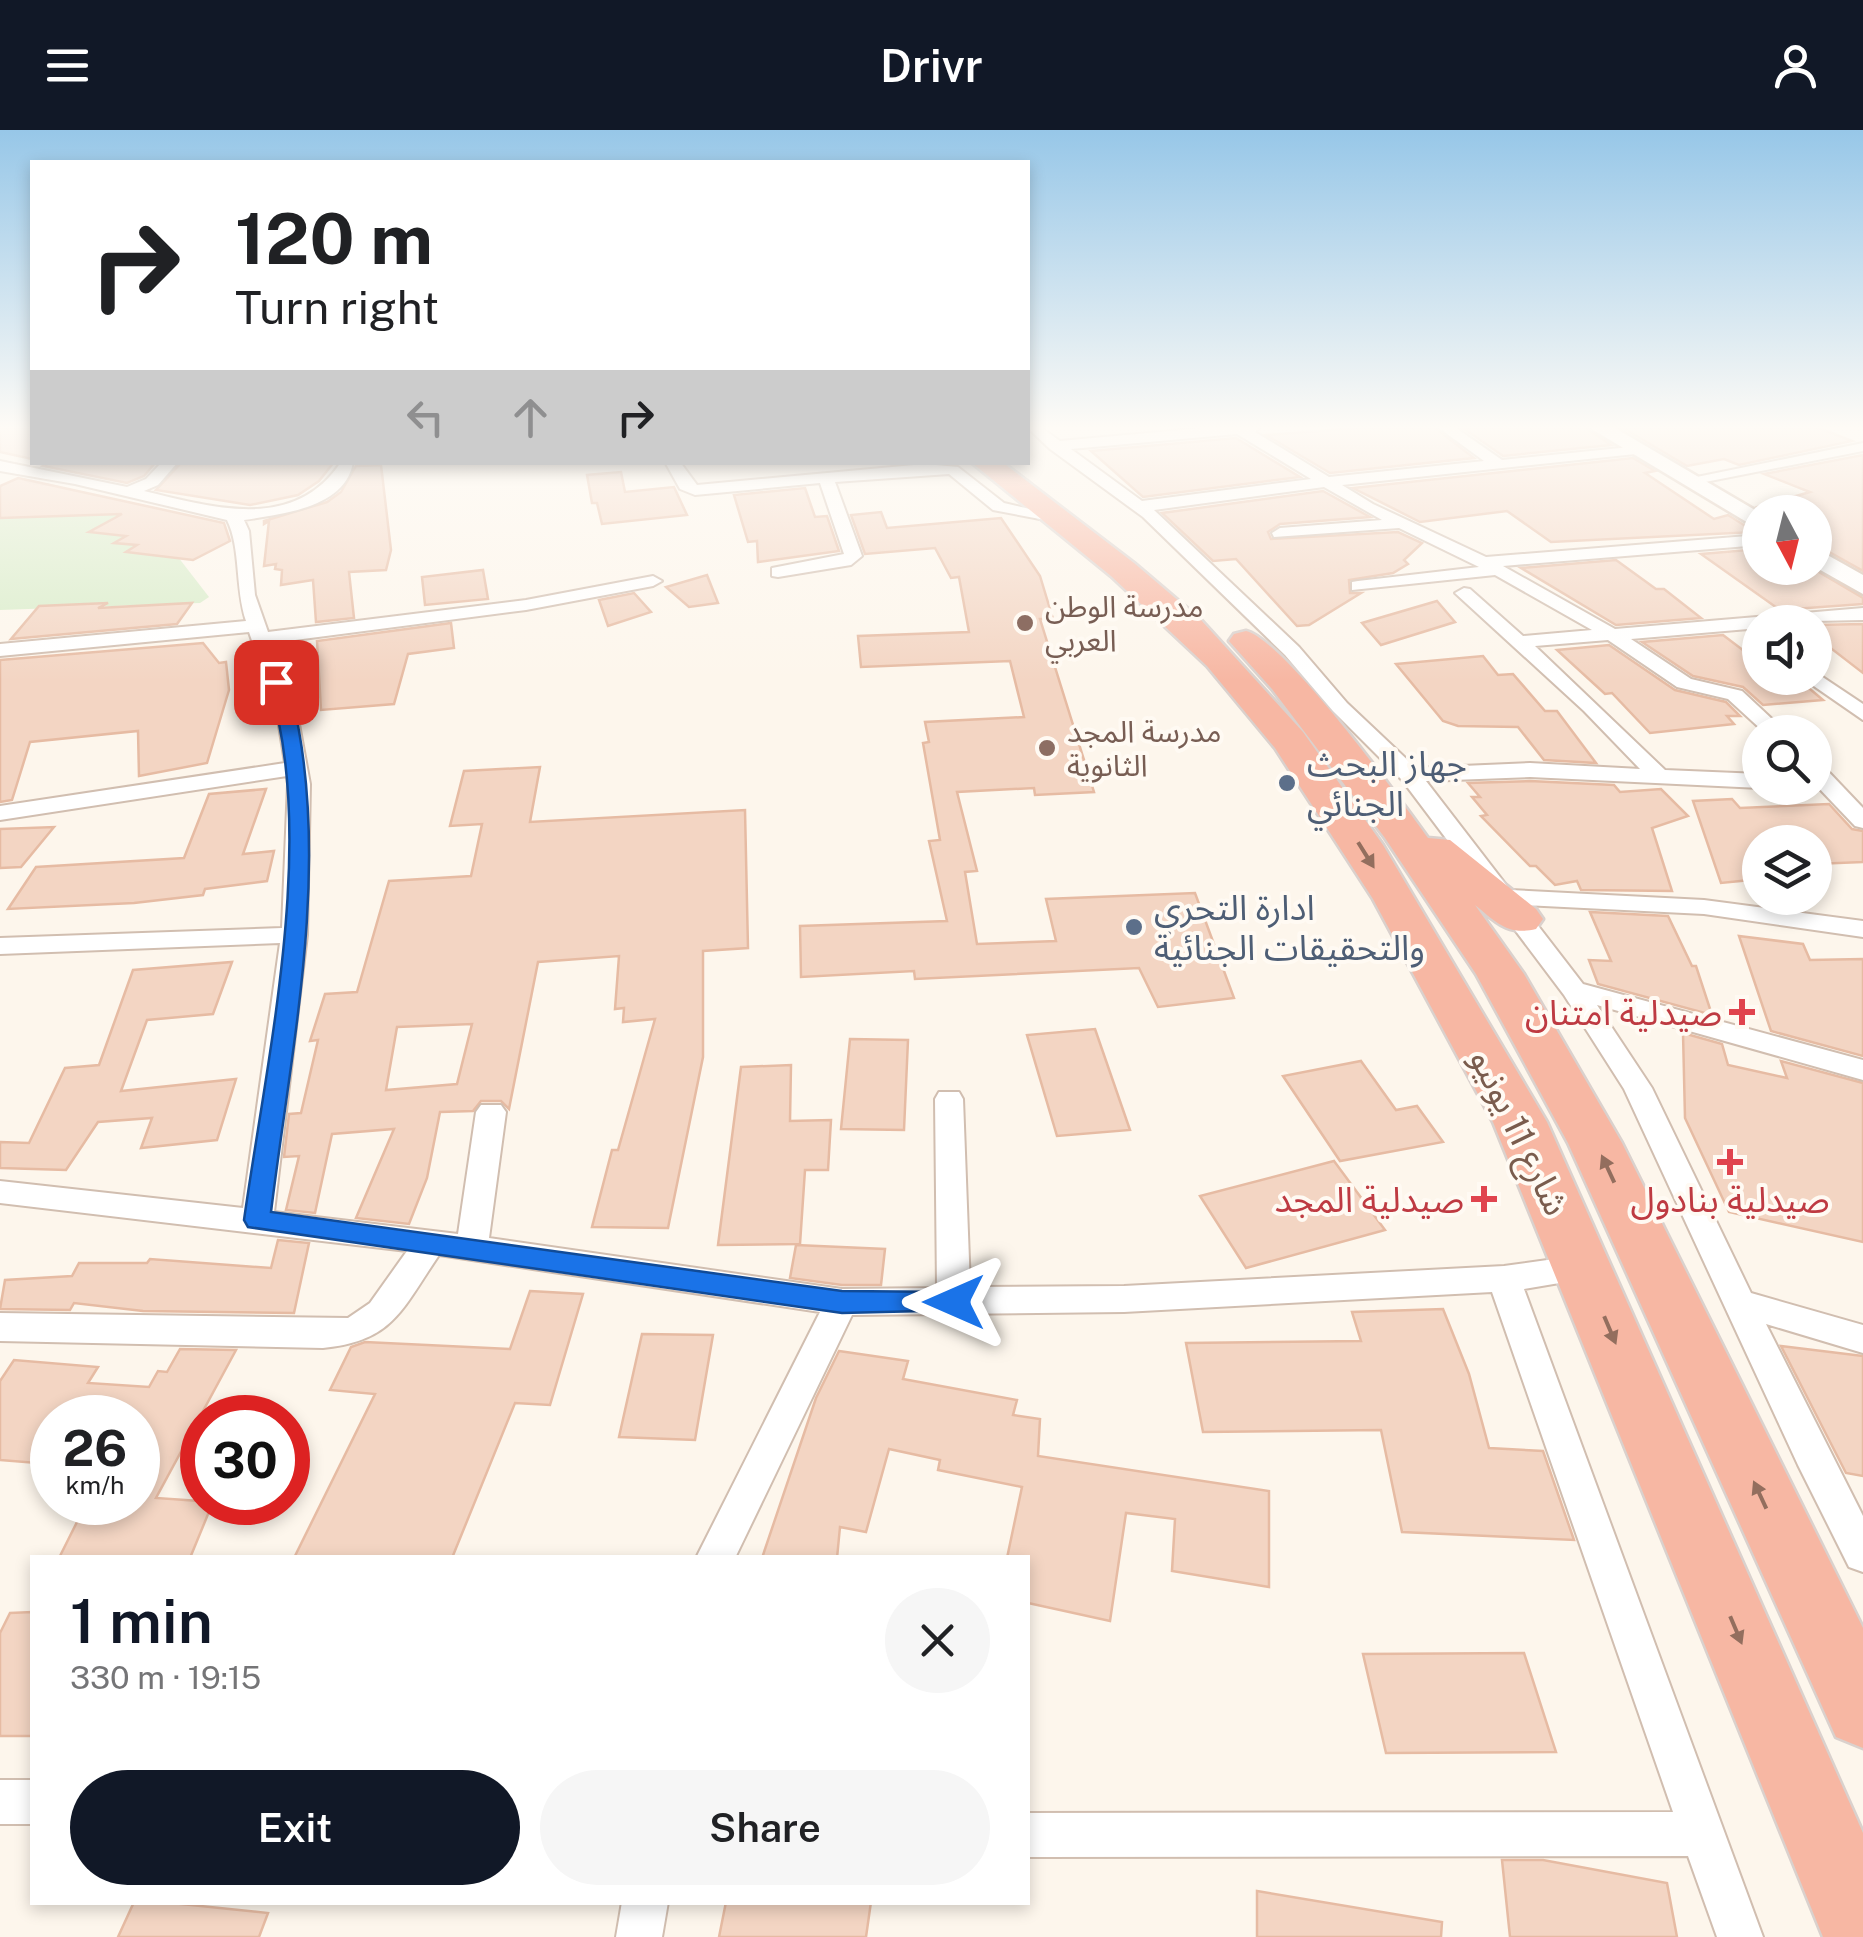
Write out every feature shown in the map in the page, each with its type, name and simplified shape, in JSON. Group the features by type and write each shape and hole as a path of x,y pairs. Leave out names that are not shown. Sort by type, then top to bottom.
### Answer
{"highway":[{"name":"شارع 11 يونيو","path":"1050,512 1126,573 1250,692 1336,809 1455,1004 1520,1122 1861,1921"},
{"name":"شارع 11 يونيو","path":"1103,512 1270,663 1395,789 1596,1143 1863,1710"},
{"path":"1395,789 1512,908"}],"main road":[{"path":"1832,567 1863,586"}],"street":[{"path":"218,512 234,516 254,512"},
{"path":"778,572 845,561 853,556 838,512"},
{"path":"1033,512 1056,517"},
{"path":"1146,512 1292,651 1340,706 1395,789 1530,770 1742,780"},
{"path":"1377,512 1490,566 1608,632 1684,684 1735,695 1757,715"},
{"path":"234,516 241,530 246,594 287,712 299,784 294,935 257,1220"},
{"path":"1280,533 1404,524"},
{"path":"1358,586 1490,566 1742,542"},
{"path":"0,650 257,633 564,600 654,581"},
{"path":"1464,593 1658,775"},
{"path":"1832,616 1863,614"},
{"path":"1520,642 1742,623"},
{"path":"1832,691 1863,714"},
{"path":"0,813 296,768"},
{"path":"1832,783 1863,788"},
{"path":"1832,792 1863,821"},
{"path":"1512,908 1704,907 1863,929"},
{"path":"1512,908 1574,990 1638,1088 1863,1554"},
{"path":"0,946 294,935"},
{"path":"1574,990 1863,1070"},
{"path":"950,1099 954,1302"},
{"path":"472,1249 490,1112"},
{"path":"0,1192 431,1242 842,1302 1124,1300 1504,1279 1583,1268"},
{"path":"0,1327 323,1334 355,1330 382,1312 431,1242"},
{"path":"1504,1279 1740,1937"},
{"path":"716,1555 842,1302"},
{"path":"1740,1304 1863,1339"},
{"path":"0,1802 30,1802"},
{"path":"1030,1835 1705,1834"},
{"path":"638,1937 643,1905"}],"green space":[{"path":"6,512 143,512 209,597 200,603 0,610 0,517"}],"building":[{"path":"0,512 175,512 224,523 230,541 193,560 126,552 137,545 114,543 126,536 89,532 122,514 0,518"},
{"path":"293,512 387,512 391,550 386,570 349,572 354,618 316,622 313,580 281,585 282,570 275,569 276,564 264,566 269,521 264,521"},
{"path":"599,512 687,515 602,524"},
{"path":"739,512 813,512 815,517 827,516 839,551 758,562 757,541 748,542"},
{"path":"881,512 887,528 1001,518 1040,576 1053,619 1040,619 1094,792 1035,795 1034,788 957,792 977,871 965,872 977,944 1056,941 1046,899 1195,893 1234,998 1158,1007 1139,968 915,979 914,971 801,977 800,926 947,921 929,841 940,840 923,743 929,742 925,722 1024,717 1010,661 861,667 858,636 969,632 959,577 951,578 935,548 865,554 851,515"},
{"path":"1362,512 1370,517 1280,524 1268,532 1271,539 1398,532 1422,543 1404,560 1408,564 1393,573 1349,580 1350,593 1361,593 1309,625 1297,626 1236,559 1213,561 1162,513"},
{"path":"1401,512 1497,512 1420,522"},
{"path":"1509,512 1704,512 1714,519 1728,515 1742,524 1742,533 1551,542"},
{"path":"1832,512 1863,512 1863,571 1832,554"},
{"path":"1742,551 1742,583 1701,554"},
{"path":"1616,560 1656,589 1664,589 1701,618 1616,625 1521,568"},
{"path":"483,570 488,599 425,605 422,577"},
{"path":"707,575 718,603 689,607 666,587"},
{"path":"1832,580 1863,598 1863,604 1773,605 1745,585 1832,585"},
{"path":"634,593 651,612 608,626 599,600"},
{"path":"1437,601 1455,622 1381,645 1362,623"},
{"path":"108,603 98,608 192,603 177,624 11,639 39,606"},
{"path":"451,623 454,648 408,654 394,704 321,710 317,641"},
{"path":"1863,624 1863,673 1832,649 1832,625"},
{"path":"1723,635 1742,649 1742,687 1693,676 1642,642"},
{"path":"203,643 219,663 226,662 229,690 207,763 139,776 138,731 30,742 12,800 0,802 0,660"},
{"path":"1609,645 1675,690 1726,702 1740,716 1727,716 1734,724 1650,733 1612,693 1605,694 1557,650"},
{"path":"1483,656 1498,675 1513,674 1545,711 1557,711 1596,763 1544,760 1518,727 1458,726 1443,721 1396,664"},
{"path":"1752,695 1817,695 1823,700 1763,705"},
{"path":"540,767 530,822 745,810 748,948 703,951 703,1057 668,1228 592,1227 612,1150 618,1150 655,1019 623,1022 624,1008 615,1009 619,956 538,962 509,1109 501,1101 481,1101 473,1111 440,1112 427,1178 409,1224 356,1218 394,1129 332,1134 315,1213 286,1210 299,1156 284,1157 289,1114 301,1113 318,1040 310,1041 325,994 357,992 389,881 471,876 482,824 450,826 464,771","holes":["472,1024 457,1084 386,1090 397,1027"]},
{"path":"1468,783 1614,785 1620,792 1661,789 1688,816 1652,828 1672,891 1581,890 1577,881 1555,885 1536,866 1530,866 1481,816 1487,815 1472,797 1480,797"},
{"path":"266,789 243,854 274,851 267,881 205,889 203,895 134,903 8,909 36,867 184,858 209,794"},
{"path":"1732,799 1740,808 1830,805 1852,829 1863,831 1863,862 1832,863 1832,825 1742,825 1742,881 1721,883 1693,801"},
{"path":"54,827 21,867 0,868 0,829"},
{"path":"1590,912 1668,916 1692,966 1696,966 1712,1015 1598,984 1589,960 1611,961"},
{"path":"1739,936 1803,944 1810,960 1863,959 1863,1056 1771,1031"},
{"path":"232,962 213,1014 147,1020 121,1091 236,1079 217,1140 141,1148 152,1118 98,1122 66,1170 0,1168 0,1142 29,1143 65,1068 99,1065 133,970"},
{"path":"1095,1029 1130,1130 1057,1136 1027,1035"},
{"path":"1683,1033 1722,1044 1728,1065 1787,1078 1781,1061 1863,1083 1863,1242 1729,1212 1685,1118"},
{"path":"850,1039 908,1040 904,1130 841,1129"},
{"path":"1361,1061 1396,1110 1417,1106 1443,1142 1340,1161 1283,1076"},
{"path":"791,1065 790,1121 831,1120 828,1170 805,1170 800,1244 718,1245 741,1067"},
{"path":"1334,1161 1385,1230 1246,1268 1200,1196"},
{"path":"278,1240 309,1243 294,1313 143,1311 74,1303 70,1310 0,1309 5,1280 72,1276 79,1263 147,1263 150,1259 271,1268"},
{"path":"796,1245 885,1249 881,1285 790,1278"},
{"path":"530,1291 583,1294 550,1405 515,1403 453,1555 295,1555 375,1394 330,1390 351,1347 365,1342 510,1349"},
{"path":"1443,1309 1469,1374 1489,1448 1543,1451 1574,1540 1402,1532 1381,1430 1203,1432 1186,1343 1361,1341 1352,1312"},
{"path":"642,1334 713,1335 695,1440 619,1437"},
{"path":"1781,1346 1863,1356 1863,1476 1846,1473"},
{"path":"180,1349 236,1350 212,1395 180,1395 180,1454 160,1491 160,1395 30,1395 30,1462 0,1460 0,1381 14,1360 98,1367 88,1383 149,1387 158,1371 167,1372"},
{"path":"839,1351 908,1361 903,1379 1017,1400 1013,1415 1040,1419 1038,1456 1269,1491 1269,1587 1172,1571 1175,1519 1126,1513 1110,1621 1030,1603 1030,1555 1008,1555 1022,1487 938,1470 940,1460 889,1449 866,1532 840,1527 837,1555 763,1555 816,1398"},
{"path":"160,1498 180,1500 180,1525 204,1525 191,1555 60,1555 76,1525 160,1525"},
{"path":"30,1612 30,1736 0,1736 0,1633 10,1613"},
{"path":"1524,1653 1556,1752 1386,1753 1363,1654"},
{"path":"1502,1860 1543,1860 1667,1883 1677,1937 1510,1937"},
{"path":"1257,1891 1442,1922 1441,1937 1257,1937"},
{"path":"133,1905 191,1905 268,1913 259,1937 118,1937"},
{"path":"725,1905 871,1905 866,1937 719,1937"}],"place":[{"name":"مدرسة الوطن العربي","path":"1025,623"},
{"name":"مدرسة المجد الثانوية","path":"1047,748"},
{"name":"جهاز البحث الجنائي","path":"1287,783"},
{"name":"ادارة التحري والتحقيقات الجنائية","path":"1134,927"},
{"name":"صيدلية امتنان","path":"1742,1012"},
{"name":"صيدلية بنادول","path":"1730,1162"},
{"name":"صيدلية المجد","path":"1484,1199"}],"route":[{"path":"276,682 287,712 299,784 294,935 257,1220 842,1302 954,1302"}]}
